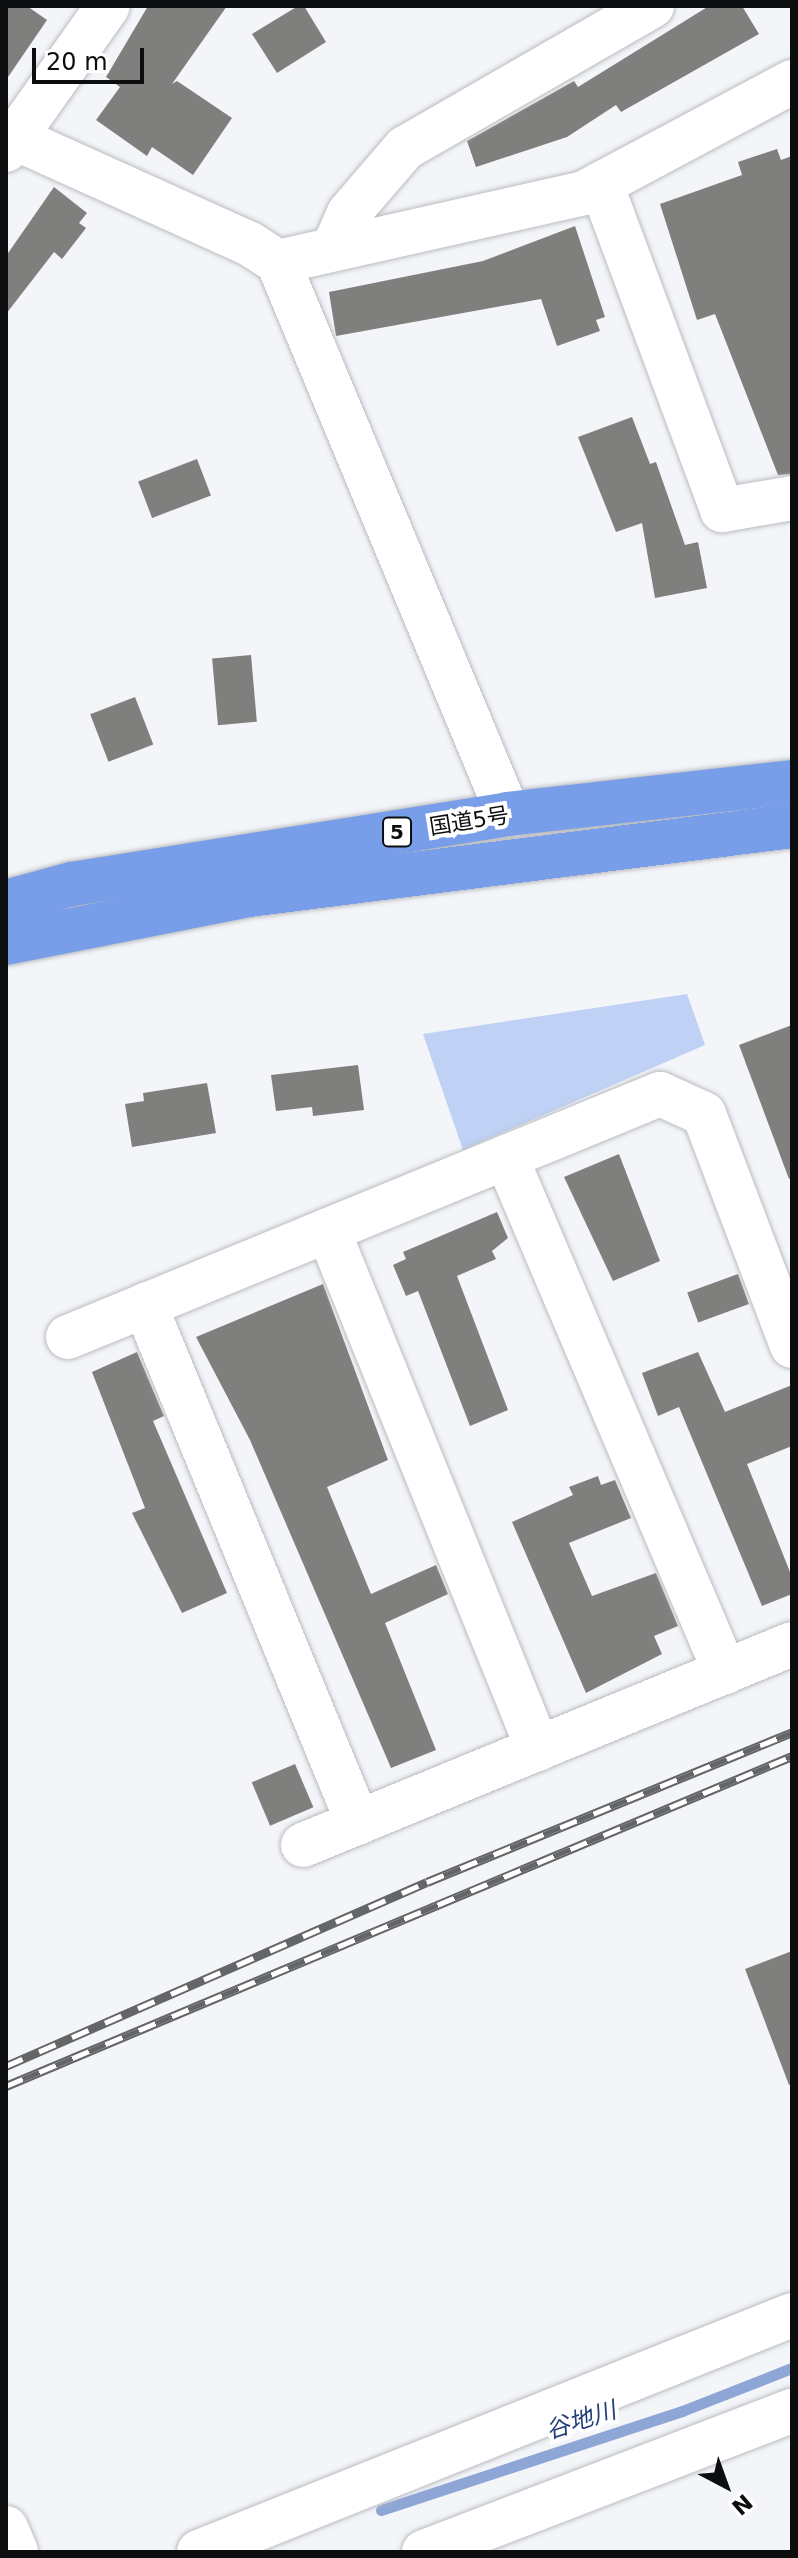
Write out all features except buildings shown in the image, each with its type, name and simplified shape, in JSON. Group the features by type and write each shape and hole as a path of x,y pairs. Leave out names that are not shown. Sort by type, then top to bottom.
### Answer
{"highway":[{"name":"国道5号","path":"6,902 72,884 508,814 792,782"},
{"name":"国道5号","path":"6,943 249,895 792,826"}],"street":[{"path":"108,6 10,144 278,262 601,184 792,82"},
{"path":"333,249 349,213 405,148 652,6"},
{"path":"601,184 722,510 792,498"},
{"path":"278,262 508,814"},
{"path":"68,1337 660,1094 704,1114 792,1346"},
{"path":"506,1157 725,1672"},
{"path":"328,1230 538,1749"},
{"path":"145,1305 358,1823"},
{"path":"303,1845 792,1644"},
{"path":"199,2552 792,2315"},
{"path":"424,2552 792,2411"},
{"path":"6,2528 16,2552"}],"shaded area":[{"path":"687,994 705,1045 463,1150 423,1034"}],"waterway":[{"name":"谷地川","path":"381,2510 682,2411 792,2368"}],"railway":[{"path":"6,2066 427,1882 792,1732"},
{"path":"6,2086 792,1756"}]}
